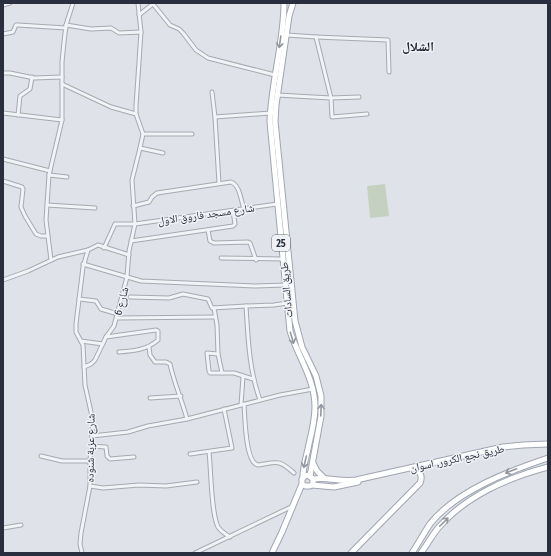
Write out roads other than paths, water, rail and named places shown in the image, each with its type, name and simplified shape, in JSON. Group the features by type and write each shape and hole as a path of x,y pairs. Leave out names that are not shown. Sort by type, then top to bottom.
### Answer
{"main road":[{"name":"طريق السادات","path":"284,3 283,21 270,113 277,204 290,331 309,375 313,389 315,416 312,435 304,464 303,477"},
{"name":"طريق السادات","path":"293,3 289,16 277,96 275,129 294,314 300,341 316,376 321,396 321,416 311,477"},
{"name":"طريق نجع الكرور, اسوان","path":"311,477 341,481 367,478 503,447 548,444"},
{"path":"412,553 431,524 460,498 482,485 510,472 548,458"},
{"path":"313,462 317,471 324,478"},
{"path":"421,553 438,528 451,515 466,504 514,478 548,467"},
{"path":"351,553 420,483 422,477 419,472 416,469 408,468"},
{"path":"272,553 302,484 303,477 306,475 311,477 313,482 312,485 306,487 302,484"},
{"name":"طريق نجع الكرور, اسوان","path":"312,485 323,487 340,487 356,483 367,478"}],"street":[{"path":"3,5 10,3"},
{"path":"51,260 48,236 47,205 50,173 62,120 62,62 66,27 73,3"},
{"path":"138,3 141,32 136,114 143,134 192,134"},
{"path":"139,15 153,4 170,25 179,29 196,50 208,58 275,75"},
{"path":"3,34 13,32 18,25 111,28 119,33 141,32"},
{"path":"287,35 388,40 389,72"},
{"path":"316,37 330,98 332,117 367,114"},
{"path":"3,73 32,77 62,77"},
{"path":"18,115 20,96 30,89 32,77"},
{"path":"62,84 111,107 136,114"},
{"path":"212,92 220,183"},
{"path":"277,96 360,98"},
{"path":"3,113 62,120"},
{"path":"215,117 270,113"},
{"name":"شارع 6","path":"84,367 94,362 117,318 127,278 128,255 135,224 132,180 143,134"},
{"path":"140,148 150,152 162,153"},
{"path":"3,159 67,177"},
{"path":"3,181 22,187 22,212 36,234 48,236"},
{"path":"133,206 149,202 157,193 231,182 236,184 244,209"},
{"name":"شارع مسجد فاروق الاول","path":"104,248 114,224 135,224 277,204"},
{"path":"47,205 95,208"},
{"path":"131,241 234,225 233,211"},
{"path":"208,230 210,241 214,244 250,243 256,260"},
{"path":"3,280 28,271 51,260 98,246 128,255"},
{"name":"شارع عزبة شنوده","path":"82,553 80,544 81,533 90,486 92,417 85,389 83,345 76,328 83,264 88,250"},
{"path":"221,258 256,260 283,259"},
{"path":"83,264 127,278 142,281 286,286"},
{"path":"130,297 169,298 183,294 208,299 210,301 211,308 214,308 218,354 222,373"},
{"path":"79,299 96,301 101,309 118,314"},
{"path":"214,308 287,303"},
{"path":"246,306 253,379 260,400"},
{"path":"117,318 215,316"},
{"path":"106,337 157,330 158,340 148,347 138,350 119,352"},
{"path":"82,341 103,344"},
{"path":"148,347 150,355 155,362 166,362 170,364 174,381 181,396 188,419"},
{"path":"218,354 207,353 209,371 212,373 234,373 253,379"},
{"path":"243,377 243,404 247,444 253,462 258,465 279,462 294,473"},
{"path":"92,436 128,432 148,426 188,419 300,390 313,389"},
{"path":"150,398 181,396"},
{"path":"190,454 232,448 224,409"},
{"path":"91,446 106,446 107,456 110,459 134,457"},
{"path":"209,452 214,511 217,523 222,531 230,537"},
{"path":"41,456 62,461 90,461"},
{"path":"90,486 103,488 140,485 166,486 197,482"},
{"path":"195,553 202,552 293,505"},
{"path":"3,528 21,525"},
{"path":"276,545 276,553"}],"district":[{"name":"الشلال","path":"418,46"}]}
